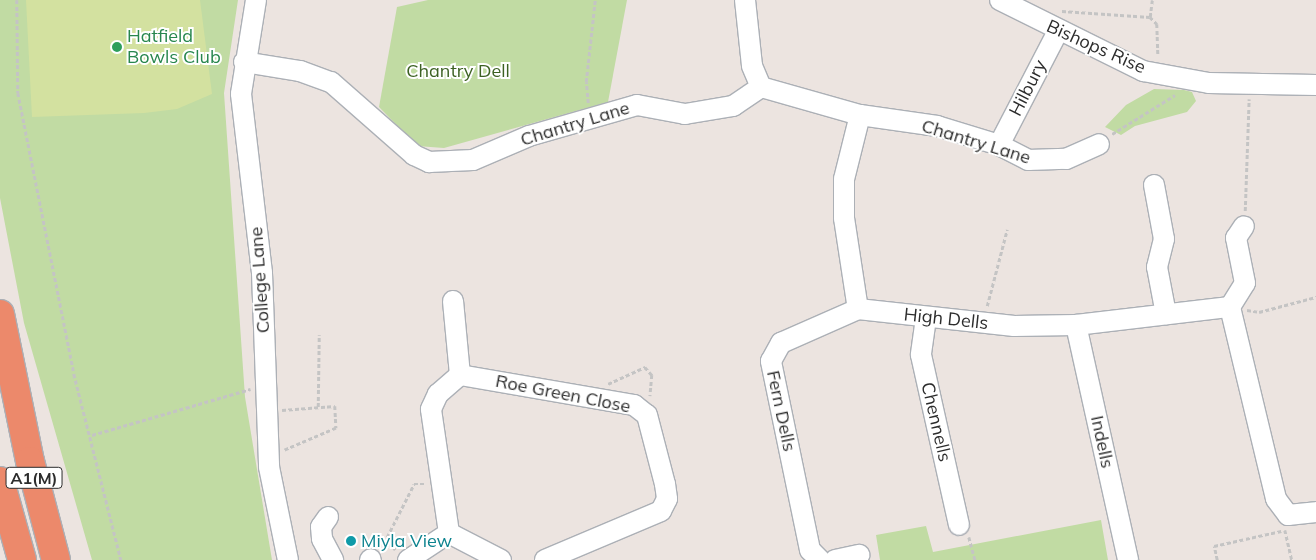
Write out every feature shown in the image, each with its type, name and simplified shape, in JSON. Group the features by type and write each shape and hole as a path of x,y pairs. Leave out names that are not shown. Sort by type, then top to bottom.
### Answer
{"highway":[{"name":"A1(M)","path":"0,314 56,560"},
{"path":"17,394 71,560"},
{"name":"A1(M)","path":"0,481 22,560"},
{"path":"0,550 2,560"}],"street":[{"name":"College Lane","path":"256,0 244,62 241,94 262,273 269,467 288,560"},
{"path":"745,0 752,66 761,87"},
{"name":"Bishops Rise","path":"1000,0 1058,31 1143,71 1209,83 1316,85"},
{"name":"Hilbury","path":"998,145 1058,31"},
{"name":"Chantry Lane","path":"244,62 300,71 331,82 414,155 450,163 637,105 685,114 733,106 761,87 860,114 937,126 998,145 1028,160 1046,162 1080,155 1099,144"},
{"path":"858,309 844,218 844,179 860,114"},
{"path":"1154,185 1164,239 1157,267 1166,314"},
{"path":"1244,226 1236,238 1245,283 1230,307 1276,499 1286,522 1316,512"},
{"path":"449,533 440,483 431,409 438,394 460,375 453,301"},
{"name":"High Dells","path":"858,309 982,323 1076,325 1230,307"},
{"name":"Fern Dells","path":"820,560 810,550 771,361 781,343 858,309"},
{"name":"Chennells","path":"926,318 921,355 959,525"},
{"name":"Indells","path":"1076,325 1128,560"},
{"name":"Roe Green Close","path":"460,375 634,405 647,415 666,484 667,499 661,511 545,560"},
{"path":"328,517 321,527 322,539 333,560"},
{"path":"403,556 449,533"},
{"path":"449,533 501,560"},
{"path":"835,560 859,555"}],"path":[{"path":"17,0 18,93 74,374 92,435 103,501 122,560"},
{"path":"588,107 586,82 595,0"},
{"path":"1150,17 1152,0"},
{"path":"1056,11 1150,17 1157,24 1158,54"},
{"path":"1099,144 1180,88"},
{"path":"1244,226 1248,93"},
{"path":"982,323 1007,230"},
{"path":"1230,307 1260,312 1316,297"},
{"path":"318,407 319,335"},
{"path":"585,396 645,367 652,374 647,415"},
{"path":"92,435 254,388"},
{"path":"281,410 335,406 336,428 285,450"},
{"path":"403,556 387,537 414,484 440,483"},
{"path":"1217,560 1214,546 1286,522 1292,560"},
{"path":"959,525 970,538 975,560"}],"green space":[{"path":"0,0 238,0 224,93 245,397 272,560 92,560 24,323 0,198"},
{"name":"Hatfield Bowls Club","path":"26,0 200,0 212,94 177,109 144,113 32,117"},
{"name":"Chantry Dell","path":"428,0 627,0 608,102 444,148 417,146 379,107 397,7"},
{"path":"1154,89 1192,92 1196,101 1187,112 1135,126 1121,135 1105,127 1126,105"},
{"path":"1101,520 1108,560 880,560 876,535 926,526 933,552"}],"place":[{"name":"Hatfield Bowls Club","path":"117,47"},
{"name":"Miyla View","path":"351,541"}]}
